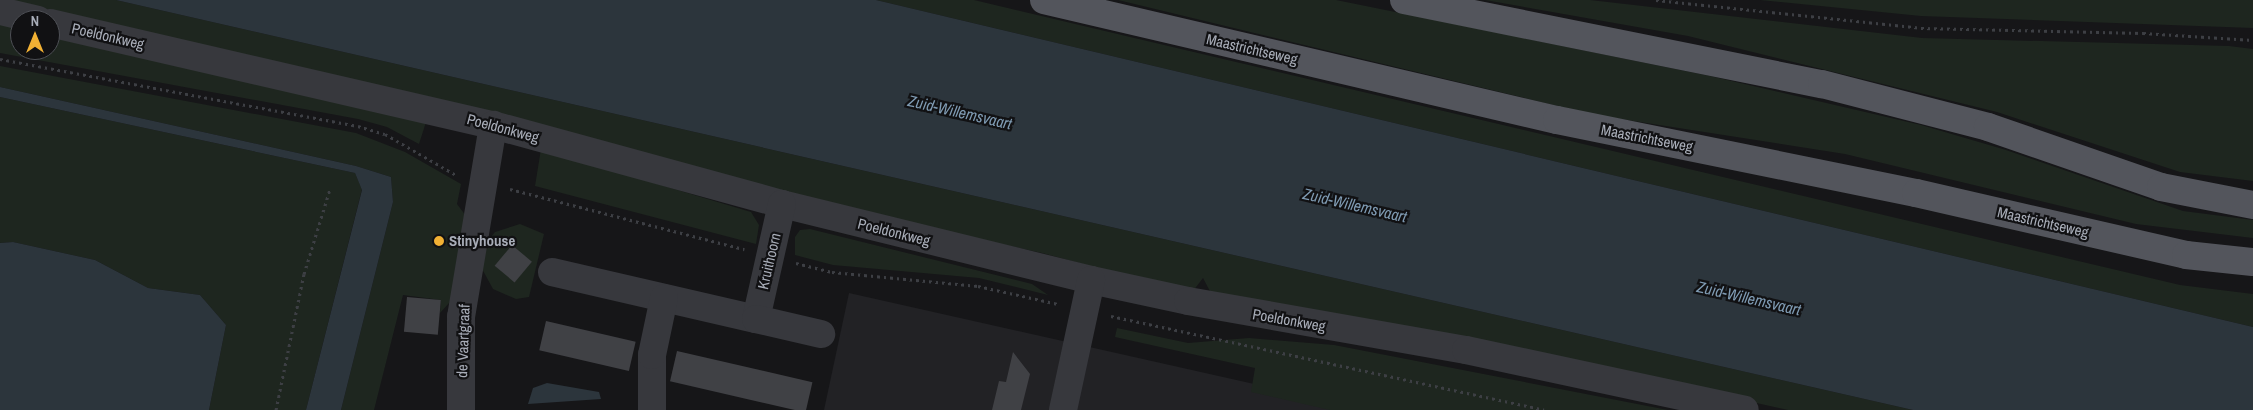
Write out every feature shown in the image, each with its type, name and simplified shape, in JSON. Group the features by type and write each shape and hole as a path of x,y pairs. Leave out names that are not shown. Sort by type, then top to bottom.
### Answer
{"main road":[{"name":"Maastrichtseweg","path":"1044,0 1557,120 1916,193 2186,255 2253,262"},
{"path":"1404,0 1822,84 1988,127 2161,187 2253,205"}],"street":[{"name":"Poeldonkweg","path":"60,25 493,124 782,204 1091,280 1206,305 1466,350 1745,410"},
{"name":"de Vaartgraaf","path":"461,410 461,318 493,124"},
{"name":"Kruithoorn","path":"756,319 782,204"},
{"path":"552,272 821,334"},
{"path":"1063,410 1091,280"},
{"path":"652,410 652,355 664,298"}],"path":[{"path":"1656,0 1921,28 2143,33 2253,40"},
{"path":"276,410 304,274 330,190"}],"shaded area":[{"path":"7,0 116,0 1913,410 1788,410 1676,385 1212,295 1203,278 1193,291 1158,284 1042,253 773,193 513,117 60,12 60,10 50,10"},
{"path":"876,0 974,0 2180,285 2253,294 2253,327"},
{"path":"1118,0 1336,0 1710,76 1921,125 2006,150 2183,211 2253,220 2253,238 2136,224 1845,154 1595,115"},
{"path":"1485,0 1590,0 1922,38 2229,46 2253,49 2253,181 2180,172 1997,112 1688,36"},
{"path":"1760,0 2253,0 2253,28 1921,16"},
{"path":"0,22 10,24 10,55 0,53"},
{"path":"60,36 427,119 419,144 387,127 358,119 38,60 60,60"},
{"path":"0,66 356,133 405,152 461,184 457,204 466,216 461,236 456,239 460,252 450,302 440,313 441,300 403,295 374,410 341,410 393,202 391,177 356,166 0,87"},
{"path":"0,97 355,173 362,189 306,410 209,410 226,325 200,295 148,288 95,260 13,242 0,243"},
{"path":"541,149 751,212 759,225 756,244 535,186"},
{"path":"520,224 544,234 529,297 516,299 493,289 481,267 487,242 495,232"},
{"path":"810,229 1032,284 1048,295 979,278 833,265 795,255 795,237 800,230"},
{"path":"849,293 1370,410 824,410"},
{"path":"1117,328 1188,343 1249,338 1334,345 1668,410 1330,410 1251,392 1255,368 1115,337"}],"water":[{"name":"Zuid-Willemsvaart","path":"116,0 876,0 2253,327 2253,410 1913,410"},
{"path":"0,87 356,166 391,177 393,202 341,410 306,410 362,190 355,173 0,97"},
{"path":"13,242 95,260 148,288 200,295 226,325 209,410 0,410 0,243"},
{"path":"547,383 599,392 601,399 528,404 533,388"}],"building":[{"path":"512,245 532,262 515,282 495,266"},
{"path":"407,297 441,300 438,335 404,332"},
{"path":"546,321 636,342 629,371 539,350"},
{"path":"677,351 812,382 806,410 795,410 670,381"},
{"path":"1013,352 1030,374 1021,410 992,410 999,381 1006,382"}],"place":[{"name":"Stinyhouse","path":"439,241"}]}
